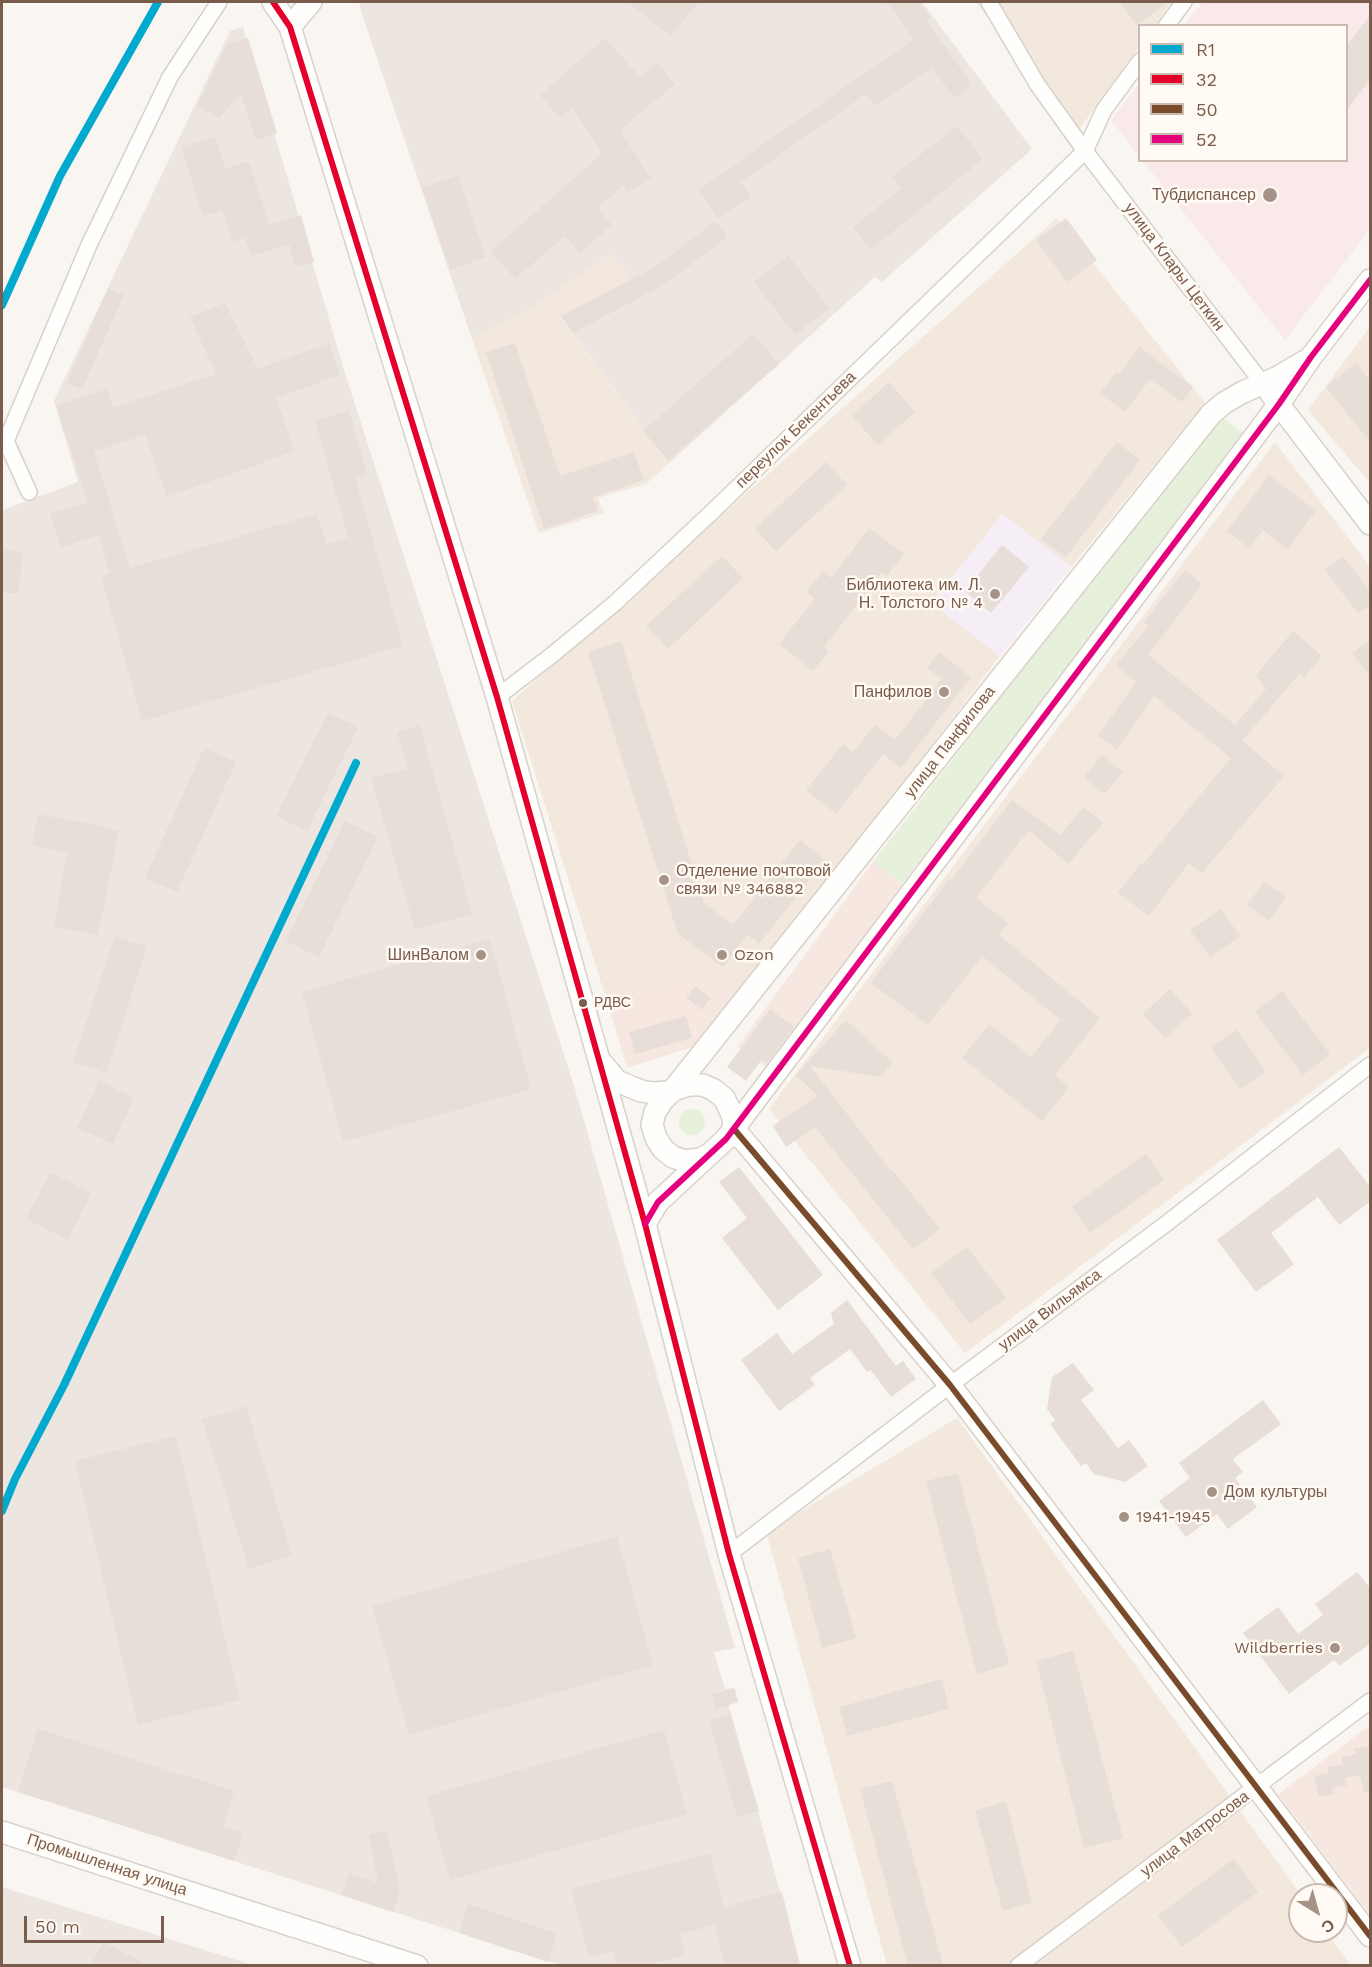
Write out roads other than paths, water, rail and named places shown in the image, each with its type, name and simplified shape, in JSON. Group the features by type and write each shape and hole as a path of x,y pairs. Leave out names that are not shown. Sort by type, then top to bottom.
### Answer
{"street":[{"path":"29,492 6,441 88,245 170,77 219,2"},
{"path":"273,2 290,27 496,697 645,1224 729,1554 849,1965"},
{"path":"290,27 312,2"},
{"name":"улица Клары Цеткин","path":"989,2 1037,84 1085,151 1371,525"},
{"path":"1168,24 1184,2"},
{"path":"1085,151 1104,110 1138,64"},
{"name":"переулок Бекентьева","path":"496,697 615,603 1085,151"},
{"name":"улица Панфилова","path":"645,1224 658,1202 714,1152 734,1129 1371,280"},
{"name":"улица Панфилова","path":"624,1148 631,1131 668,1095 1206,420 1224,403 1292,370 1311,357"},
{"path":"597,1057 605,1070 629,1088 668,1095 696,1085 703,1085 724,1098 733,1118 734,1129 950,1384 1371,1936"},
{"name":"улица Вильямса","path":"729,1554 950,1384 1167,1223 1371,1065"},
{"path":"668,1095 655,1112 652,1125 663,1149 673,1157 685,1161 700,1159 714,1152"},
{"name":"улица Матросова","path":"1018,1965 1371,1701"},
{"name":"Промышленная улица","path":"2,1832 417,1965"}],"railway":[{"path":"2,305 60,176 158,2"},
{"path":"2,1511 15,1479 64,1385 356,763"}],"place":[{"name":"Тубдиспансер","path":"1270,195"},
{"name":"Библиотека им. Л. Н. Толстого № 4","path":"995,594"},
{"name":"Панфилов","path":"944,692"},
{"name":"Отделение почтовой связи № 346882","path":"664,880"},
{"name":"ШинВалом","path":"481,955"},
{"name":"Ozon","path":"722,955"},
{"name":"РДВС","path":"583,1003"},
{"name":"Дом культуры","path":"1212,1492"},
{"name":"1941-1945","path":"1124,1517"},
{"name":"Wildberries","path":"1335,1648"}]}
